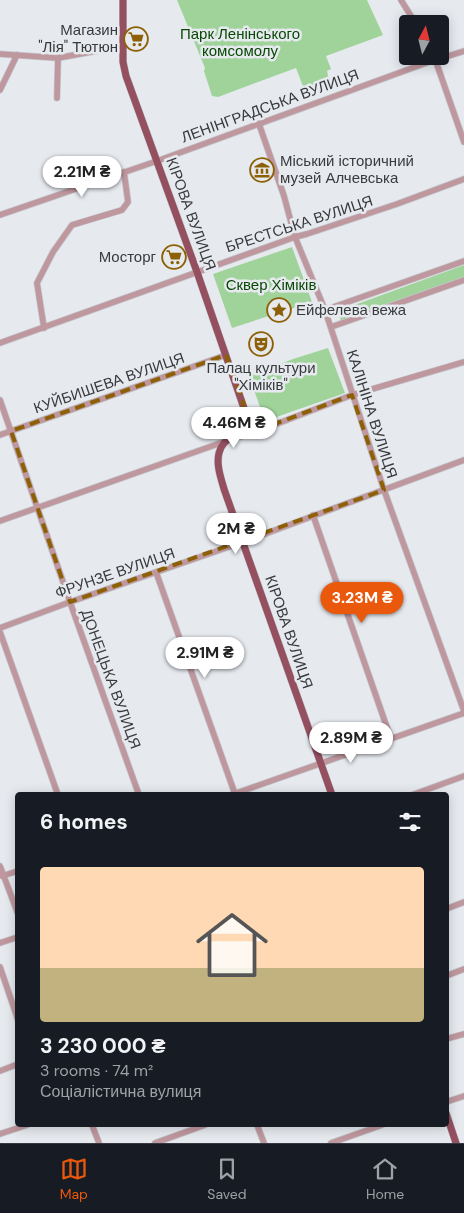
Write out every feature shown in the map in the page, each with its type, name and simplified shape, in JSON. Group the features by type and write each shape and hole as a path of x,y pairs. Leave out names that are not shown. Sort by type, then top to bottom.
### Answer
{"main road":[{"name":"КІРОВА ВУЛИЦЯ","path":"123,0 123,62 126,76 245,411 242,429 222,446 218,454 218,466 224,489 331,792"},
{"path":"449,1122 456,1143"}],"street":[{"path":"401,0 410,15"},
{"path":"0,54 58,58 123,46"},
{"name":"ЛЕНІНГРАДСЬКА ВУЛИЦЯ","path":"449,55 464,51"},
{"path":"0,90 16,55"},
{"path":"57,98 58,58"},
{"name":"ЛЕНІНГРАДСЬКА ВУЛИЦЯ","path":"0,215 157,161 416,65"},
{"path":"437,65 464,142"},
{"name":"КАЛІНІНА ВУЛИЦЯ","path":"258,124 284,196 294,237 325,310 384,490 464,712"},
{"path":"44,328 37,283 53,252 72,225 122,210 128,202 124,172"},
{"name":"БРЕСТСЬКА ВУЛИЦЯ","path":"0,343 294,237 397,204 464,179"},
{"path":"325,310 464,261"},
{"path":"331,327 464,280"},
{"name":"КУЙБИШЕВА ВУЛИЦЯ","path":"0,435 226,355"},
{"path":"0,521 266,428 352,395 464,362"},
{"name":"ДОНЕЦЬКА ВУЛИЦЯ","path":"0,400 138,792"},
{"name":"ФРУНЗЕ ВУЛИЦЯ","path":"0,628 243,542 464,460"},
{"path":"313,516 391,739"},
{"path":"156,572 232,792"},
{"path":"0,632 57,792"},
{"path":"239,792 464,712"},
{"path":"420,792 464,776"},
{"path":"0,866 2,876 15,907"},
{"path":"2,876 15,872"},
{"path":"449,907 464,902"},
{"path":"0,943 15,938"},
{"path":"0,967 15,1011"},
{"path":"449,975 464,969"},
{"path":"449,1038 464,1034"},
{"path":"0,1071 15,1065"},
{"path":"449,1101 464,1096"},
{"path":"0,1134 21,1127"},
{"path":"93,1127 98,1143"},
{"path":"155,1143 199,1127"},
{"path":"258,1127 264,1143"},
{"path":"331,1143 376,1127"}],"highlighted area":[{"path":"226,355 243,401 245,435 352,395 384,490 70,602 11,431"}],"green space":[{"name":"Парк Ленінського комсомолу","path":"177,0 367,0 383,35 326,56 331,69 327,71 331,89 307,97 296,68 218,97 212,96 204,71 205,68"},
{"name":"Сквер Хіміків","path":"292,247 312,302 232,328 213,274"},
{"path":"464,265 464,278 341,321 338,311"},
{"path":"328,348 345,393 265,421 249,376"}],"place":[{"name":"Магазин \"Лія\" Тютюн","path":"136,39"},
{"name":"Міський історичний музей Алчевська","path":"262,170"},
{"name":"Мосторг","path":"174,257"},
{"name":"Ейфелева вежа","path":"279,310"},
{"name":"Палац культури \"Хіміків\"","path":"261,344"}]}
